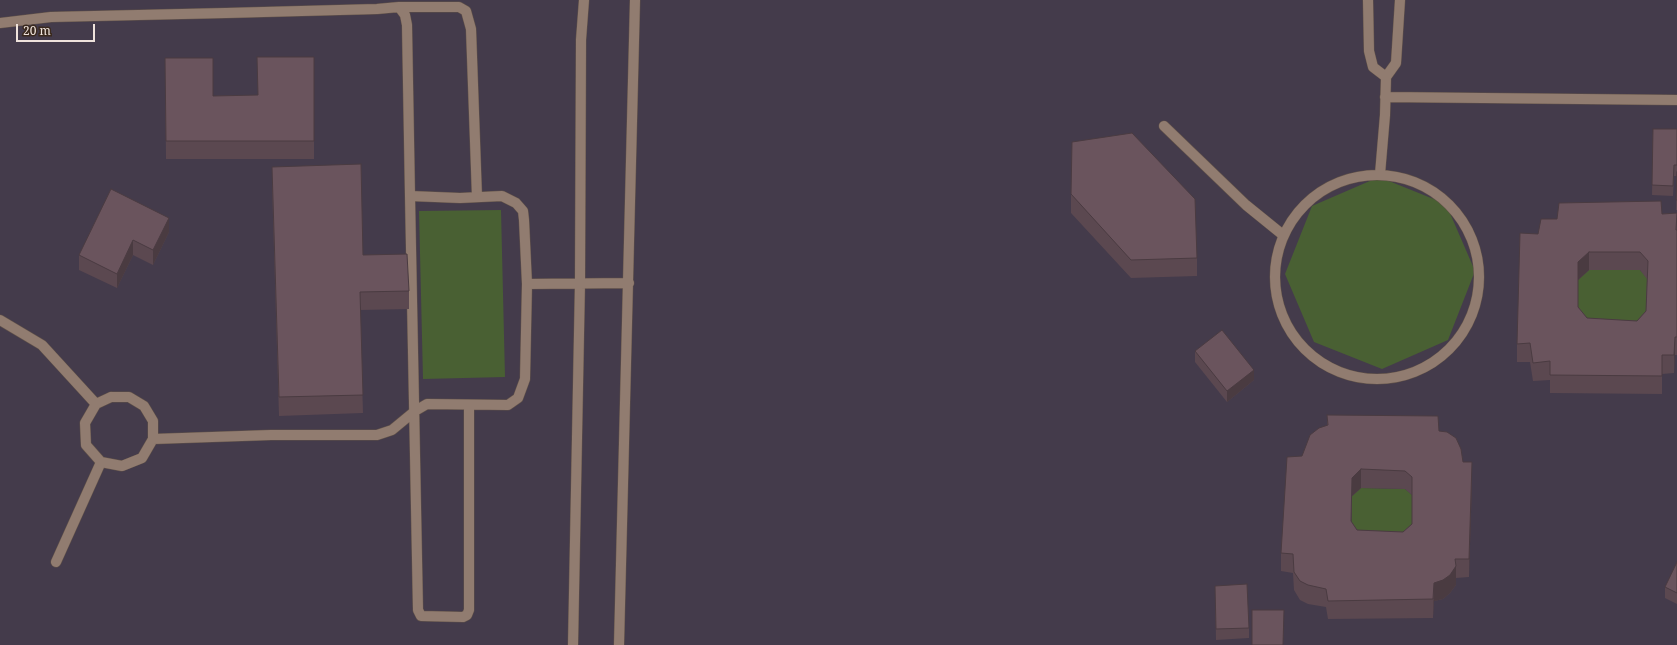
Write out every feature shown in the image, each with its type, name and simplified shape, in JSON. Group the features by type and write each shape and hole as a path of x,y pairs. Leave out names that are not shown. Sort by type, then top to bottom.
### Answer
{"lane":[{"path":"573,645 580,282 581,40 584,0"},
{"path":"619,645 635,0"},
{"path":"1368,0 1370,51 1373,67 1386,77"},
{"path":"1380,174 1386,97 1386,77 1396,63 1400,0"},
{"path":"0,23 51,17 399,7 459,7 466,11 471,30 477,197"},
{"path":"399,7 405,15 407,25 418,610 421,616 463,618 467,615 469,610 469,405"},
{"path":"1386,97 1677,100"},
{"path":"1164,126 1246,205 1283,234"},
{"path":"1380,174 1417,181 1448,202 1470,232 1479,268 1476,306 1459,339 1432,364 1397,378 1360,378 1325,366 1297,341 1279,308 1275,271 1283,234 1307,201 1341,180 1380,174"},
{"path":"153,439 271,435 377,436 392,430 415,411 427,404 508,405 518,398 525,379 526,284 523,211 516,203 502,196 410,196"},
{"path":"526,284 580,282 628,283"},
{"path":"0,320 42,346 96,404"},
{"path":"111,397 129,397 144,406 153,422 153,439 142,458 122,466 101,462 86,445 85,423 96,404 111,397"},
{"path":"56,562 101,462"}],"shaded area":[{"path":"0,0 1677,0 1677,645 0,645"}],"green space":[{"path":"1379,177 1446,204 1475,271 1448,340 1382,369 1314,342 1285,274 1312,206"},
{"path":"501,210 505,377 423,379 419,211"},
{"path":"1589,270 1640,270 1648,279 1646,330 1578,325 1578,280"},
{"path":"1361,488 1405,489 1412,495 1412,542 1351,539 1352,496"}],"building":[{"path":"257,57 314,57 314,141 166,141 165,58 213,58 213,96 258,95"},
{"path":"1653,129 1677,129 1677,165 1674,165 1673,186 1652,185"},
{"path":"1132,133 1195,199 1197,258 1131,260 1071,194 1072,142"},
{"path":"361,164 363,255 407,254 409,291 360,292 363,395 279,397 272,167"},
{"path":"1677,172 1677,200 1676,200"},
{"path":"111,189 169,218 153,250 133,240 117,274 79,255"},
{"path":"1661,201 1662,214 1677,213 1677,337 1675,337 1674,355 1662,355 1662,376 1550,375 1550,361 1533,363 1530,343 1517,344 1520,233 1538,234 1541,219 1557,219 1559,203","holes":["1589,252 1640,252 1648,261 1646,311 1637,321 1587,318 1578,307 1578,262"]},
{"path":"1222,330 1254,370 1227,391 1195,351"},
{"path":"1327,415 1438,416 1439,431 1447,432 1456,438 1461,449 1463,462 1472,462 1469,559 1455,559 1456,566 1450,575 1443,580 1434,583 1433,599 1328,601 1326,589 1308,585 1300,581 1294,572 1293,554 1281,553 1287,457 1302,456 1310,435 1319,428 1328,425","holes":["1361,469 1405,471 1412,477 1412,524 1403,532 1357,530 1351,521 1352,478"]},
{"path":"1677,562 1677,593 1665,587"},
{"path":"1247,584 1249,628 1216,629 1215,586"},
{"path":"1252,610 1284,610 1283,645 1252,645"}]}
